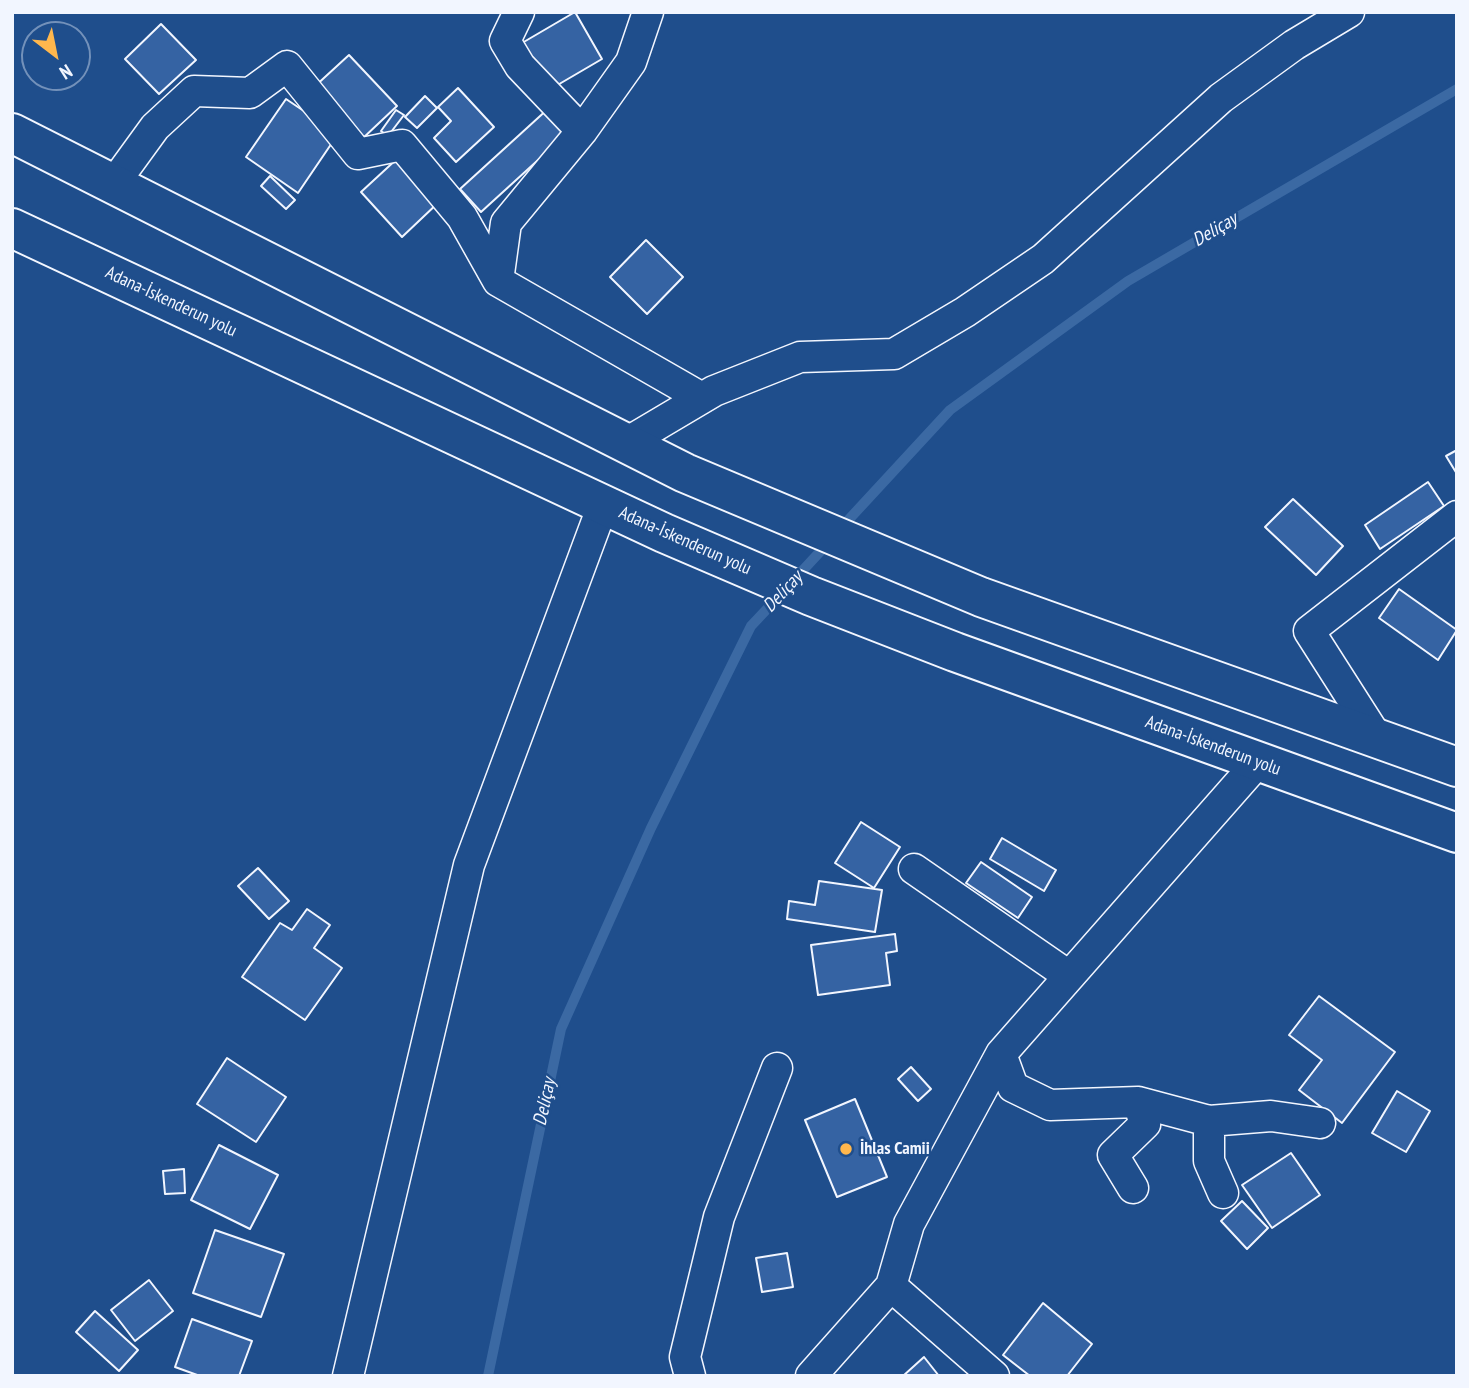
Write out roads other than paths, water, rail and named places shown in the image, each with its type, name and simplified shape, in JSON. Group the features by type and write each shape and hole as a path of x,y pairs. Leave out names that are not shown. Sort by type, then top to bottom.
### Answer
{"highway":[{"path":"12,133 685,473 981,597 1457,767"},
{"name":"Adana-İskenderun yolu","path":"12,228 603,505 811,596 956,652 1457,833"}],"street":[{"path":"519,12 505,41 520,66 582,131"},
{"path":"498,281 506,223 582,131 631,62 648,12"},
{"path":"628,443 702,398 800,357 894,354 965,312 1043,259 1221,98 1294,45 1349,12"},
{"path":"115,183 155,127 194,91 250,93 286,66 358,153 402,145 462,217 498,281 702,398"},
{"path":"348,1376 469,865 603,505"},
{"path":"1376,736 1309,631 1457,516"},
{"path":"811,1376 891,1286 909,1224 1001,1054 1258,762"},
{"path":"914,869 1069,976"},
{"path":"1001,1054 1013,1087 1050,1105 1138,1101 1209,1121 1271,1116 1321,1124"},
{"path":"690,1376 685,1357 719,1217 778,1068"},
{"path":"1133,1188 1113,1155 1145,1124 1138,1101"},
{"path":"1209,1121 1209,1161 1223,1193"},
{"path":"891,1286 994,1376"}],"waterway":[{"name":"Deliçay","path":"840,529 950,410 1128,281 1457,89"},
{"name":"Deliçay","path":"793,581 828,543"},
{"name":"Deliçay","path":"488,1376 561,1029 651,828 751,626 783,592"}],"place":[{"name":"İhlas Camii","path":"846,1149"}]}
